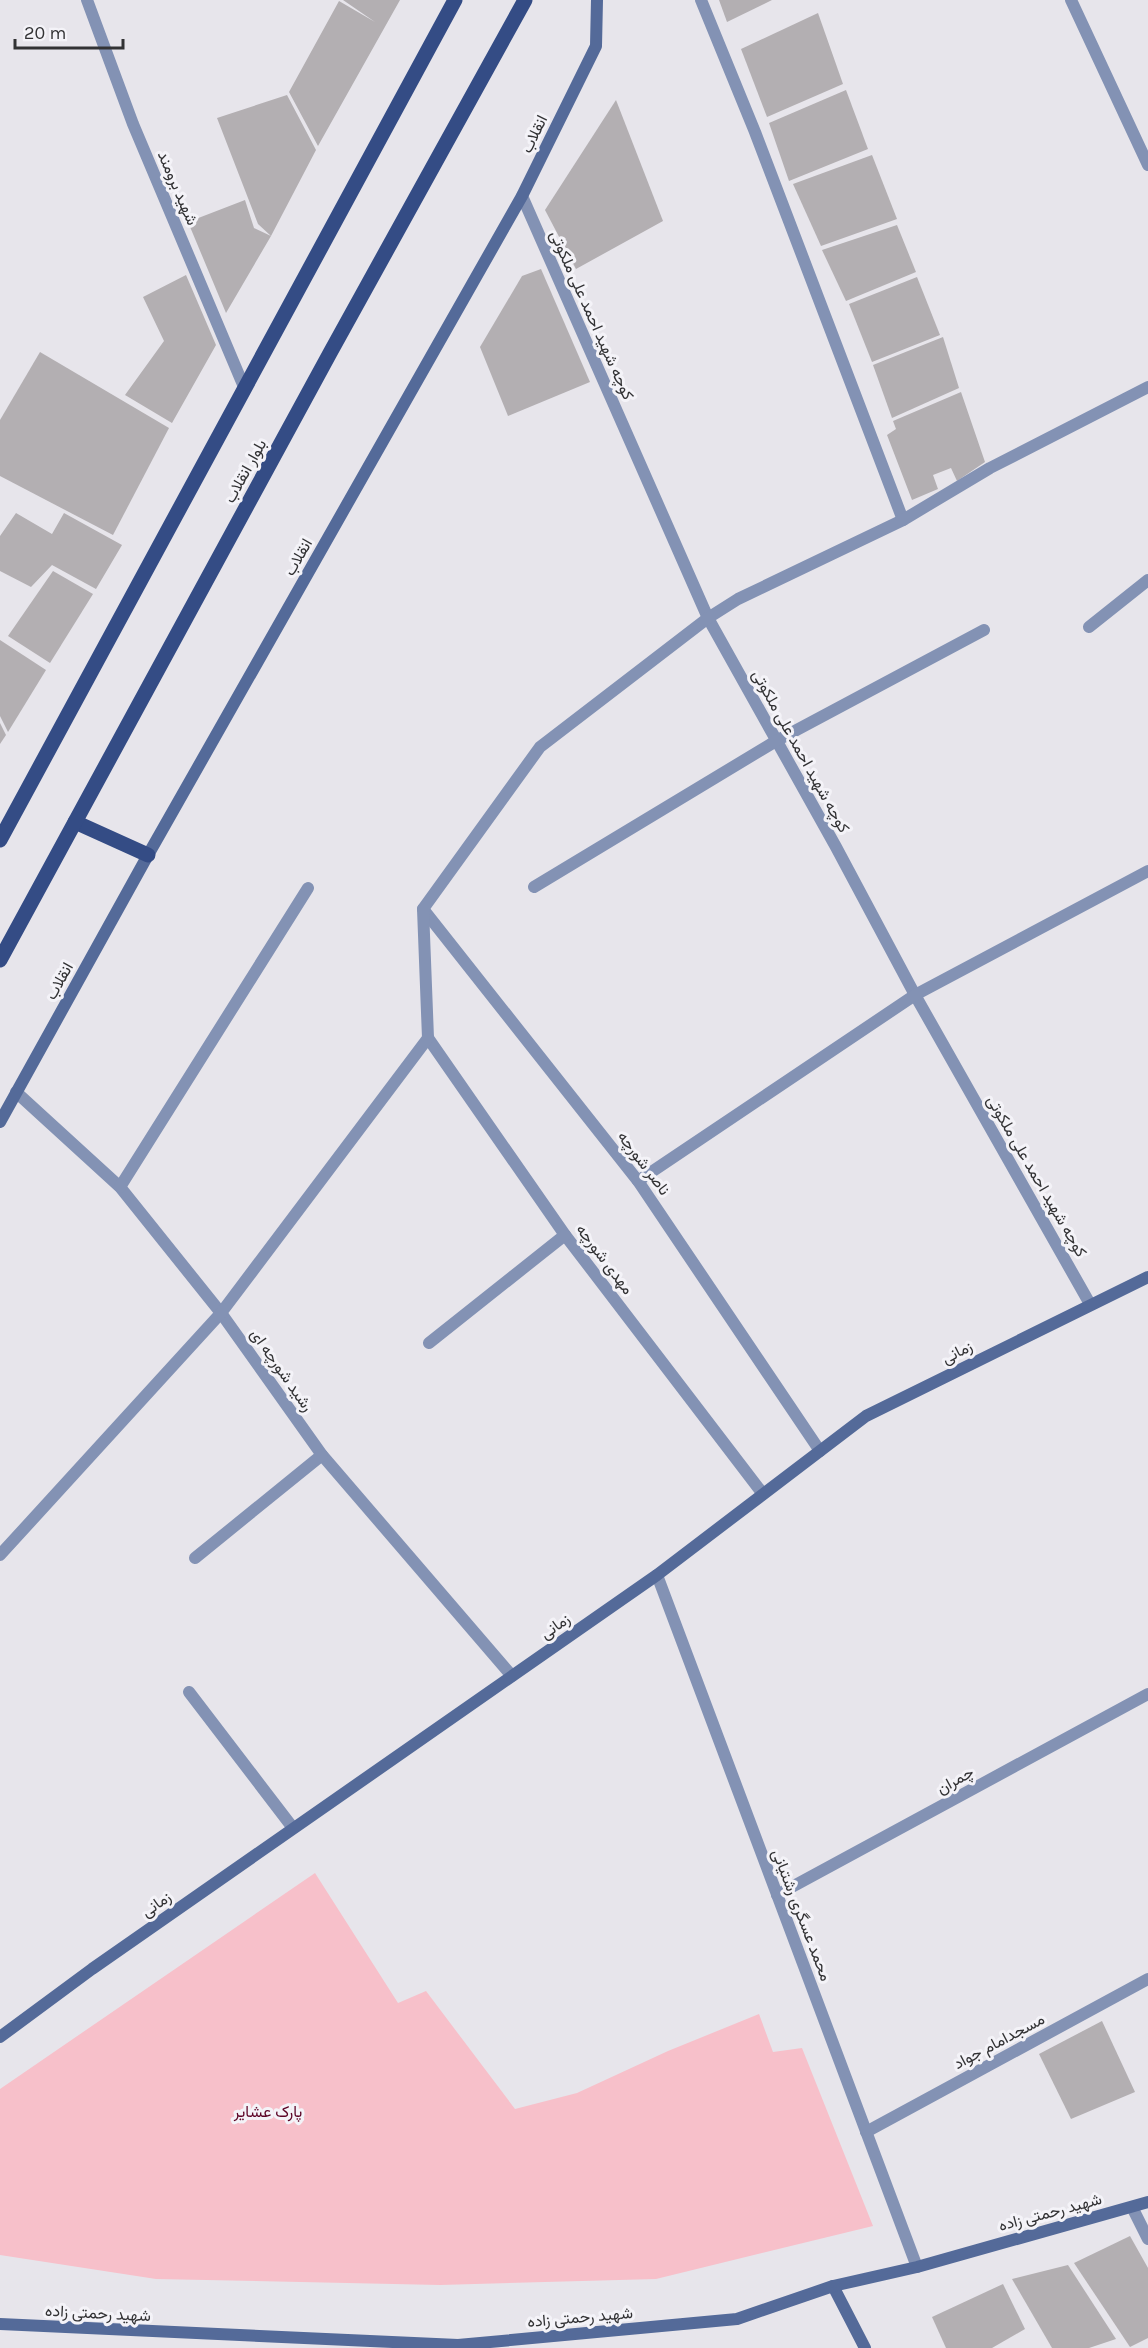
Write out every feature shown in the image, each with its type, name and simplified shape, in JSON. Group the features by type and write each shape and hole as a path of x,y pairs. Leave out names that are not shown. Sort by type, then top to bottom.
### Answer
{"main road":[{"path":"0,840 455,0"},
{"name":"بلوار انقلاب","path":"0,960 525,0"},
{"path":"75,822 148,855"}],"street":[{"name":"شهید برومند","path":"87,0 133,124 244,387"},
{"name":"انقلاب","path":"0,1122 148,855 522,196 596,46 597,0"},
{"path":"701,0 755,132 903,520"},
{"path":"1071,0 1148,165"},
{"name":"کوچه شهید احمد علی ملکوتی","path":"522,196 708,618 836,847 915,995 1090,1304"},
{"path":"0,1555 221,1313 428,1038 423,909 540,747 708,618 738,599 903,520 990,468 1148,387"},
{"path":"1089,627 1148,580"},
{"path":"534,887 776,741 984,630"},
{"path":"638,1180 915,995 1148,871"},
{"path":"120,1187 308,888"},
{"name":"ناصر شورچه","path":"423,909 638,1180 820,1451"},
{"name":"مهدی شورچه","path":"428,1038 565,1235 763,1494"},
{"name":"رشید شورچه ای","path":"16,1092 120,1187 221,1313 322,1455 512,1676"},
{"path":"429,1344 565,1235"},
{"name":"زمانی","path":"0,2037 92,1969 657,1575 866,1416 1148,1277"},
{"path":"195,1558 322,1455"},
{"name":"محمد عسگری رشتیانی","path":"657,1575 917,2267"},
{"path":"189,1692 293,1828"},
{"name":"چمران","path":"777,1895 1148,1694"},
{"name":"مسجدامام جواد","path":"866,2132 1148,1979"},
{"name":"شهید رحمتی زاده","path":"0,2324 458,2345 737,2319 833,2286 917,2267 1148,2202"},
{"path":"1132,2207 1148,2239"},
{"path":"833,2286 865,2348"}],"green space":[{"name":"پارک عشایر","path":"315,1873 398,2003 426,1991 515,2109 577,2093 668,2051 759,2014 773,2052 802,2048 873,2226 656,2279 440,2285 156,2279 0,2255 0,2089"}],"building":[{"path":"343,0 400,0 318,146 289,92 339,1 375,22"},
{"path":"719,0 772,0 727,22"},
{"path":"818,13 843,84 767,117 741,49"},
{"path":"846,90 868,149 789,181 769,123"},
{"path":"287,95 316,150 271,236 258,224 217,118"},
{"path":"616,100 663,221 576,269 545,210"},
{"path":"872,155 897,219 821,246 793,184"},
{"path":"245,200 254,228 271,236 226,313 188,222"},
{"path":"897,225 916,272 846,301 822,250"},
{"path":"541,269 590,382 508,416 480,347 522,276"},
{"path":"186,275 216,345 172,423 125,395 164,341 143,297"},
{"path":"917,277 940,335 872,362 849,304"},
{"path":"943,337 959,388 892,418 873,365"},
{"path":"40,352 169,428 113,535 0,476 0,420"},
{"path":"961,392 985,462 957,481 951,468 933,475 938,489 912,500 887,435 896,429 893,421"},
{"path":"16,513 52,534 64,513 122,545 96,589 52,565 31,587 0,571 0,536"},
{"path":"53,571 93,594 50,663 8,636"},
{"path":"0,640 46,670 8,732 0,716"},
{"path":"0,723 6,735 0,744"},
{"path":"1102,2021 1135,2092 1071,2119 1039,2054"},
{"path":"1130,2236 1148,2268 1148,2338 1130,2347 1074,2263"},
{"path":"1068,2265 1116,2339 1089,2348 1052,2348 1012,2279"},
{"path":"1003,2284 1025,2329 992,2348 946,2348 932,2317"}]}
